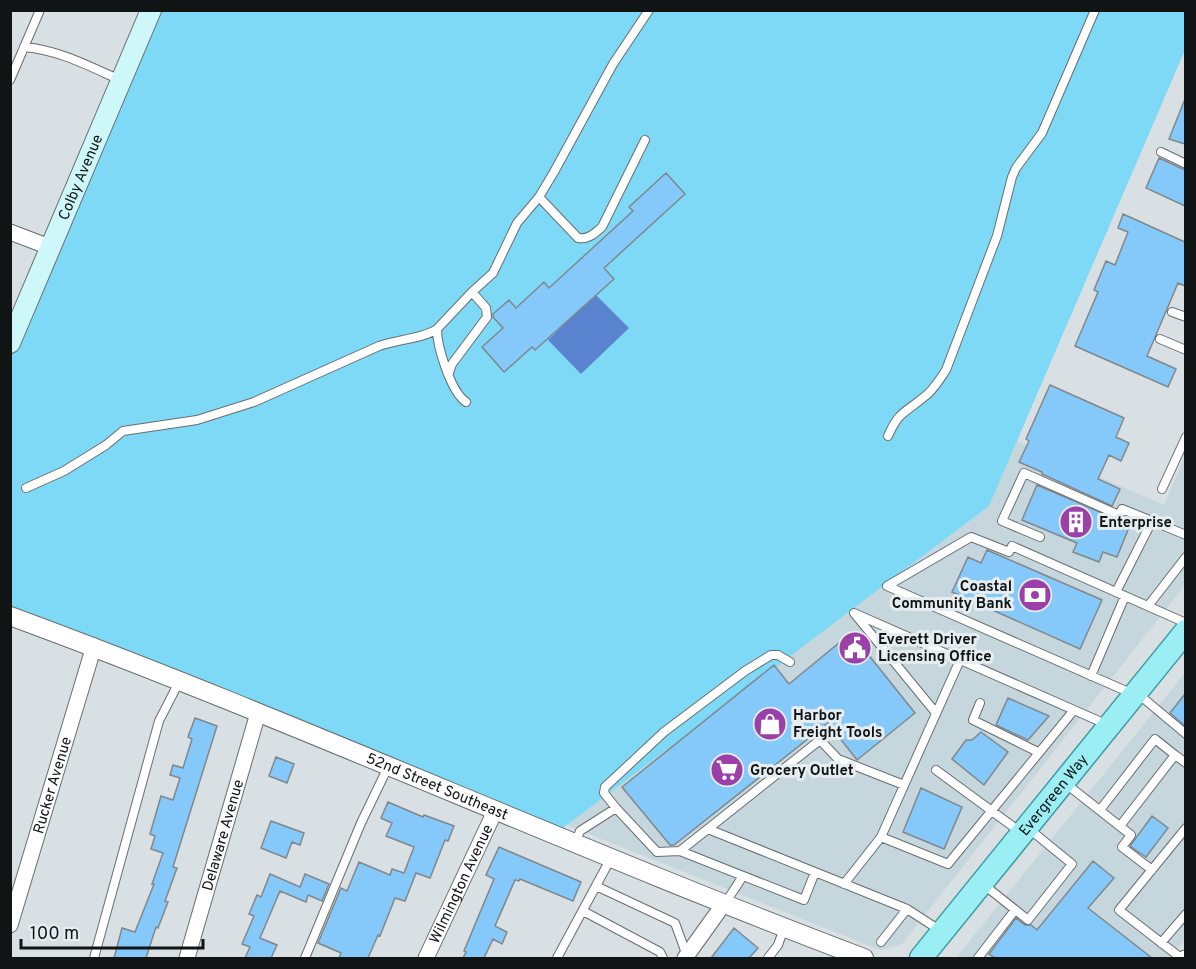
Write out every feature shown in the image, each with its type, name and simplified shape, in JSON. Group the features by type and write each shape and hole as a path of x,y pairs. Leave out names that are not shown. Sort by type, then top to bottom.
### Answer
{"main road":[{"name":"Colby Avenue","path":"10,344 151,10"},
{"name":"Evergreen Way","path":"921,958 1185,631"}],"street":[{"path":"10,232 52,248"},
{"name":"52nd Street Southeast","path":"10,616 94,646 496,809 723,905 864,958"},
{"name":"Rucker Avenue","path":"10,925 94,646"},
{"name":"Delaware Avenue","path":"186,958 258,713"},
{"name":"Wilmington Avenue","path":"426,958 496,809"},
{"path":"686,957 723,905"}],"lane":[{"path":"10,80 40,10"},
{"path":"26,488 64,471 106,445 123,431 197,420 245,405 379,346 396,340 431,334 493,273 517,223 539,197 613,64 649,10"},
{"path":"888,436 898,416 925,397 946,370 997,236 1012,177 1042,133 1095,10"},
{"path":"24,47 44,48 122,80"},
{"path":"539,197 578,238 584,239 595,234 602,227 645,140"},
{"path":"1161,152 1185,164"},
{"path":"449,373 452,364 487,317 486,308 472,292"},
{"path":"1172,312 1185,317"},
{"path":"437,329 437,339 454,388 466,402"},
{"path":"1160,339 1185,351"},
{"path":"1162,489 1185,437"},
{"path":"1040,537 1002,521 1024,473 1119,515 1122,509 1185,535"},
{"path":"1116,592 1152,521"},
{"path":"1185,622 1012,546 1009,552 971,537 887,586 1135,694 1185,734"},
{"path":"1148,606 1185,557"},
{"path":"1091,676 1125,596"},
{"path":"936,713 854,613 1110,726"},
{"path":"790,662 778,655 771,655 745,670 664,732 605,788 604,793 657,852 680,851 804,900 815,872"},
{"path":"844,884 880,837 960,660"},
{"path":"94,958 159,721 179,681"},
{"path":"980,703 973,720 1038,752"},
{"path":"880,837 948,864 1074,710"},
{"path":"1100,810 1155,739 1185,763"},
{"path":"680,851 820,740 838,759 904,785"},
{"path":"1120,826 1176,755"},
{"path":"305,958 361,823 389,766"},
{"path":"936,770 991,811 1024,830 1072,864 1028,920 982,883"},
{"path":"1063,782 1131,835 1122,847 1152,870"},
{"path":"575,843 580,831 616,808"},
{"path":"1181,958 1119,910 1185,828"},
{"path":"708,829 908,909 942,932"},
{"path":"557,958 611,858"},
{"path":"723,905 743,876"},
{"path":"597,886 675,923 686,957"},
{"path":"881,942 908,909"},
{"path":"978,958 1015,910"},
{"path":"583,911 660,952 663,958"},
{"path":"1161,943 1185,914"},
{"path":"768,958 778,945 784,928"}],"shaded area":[{"path":"151,11 1185,11 1185,50 989,506 555,834 11,616 11,343"},
{"path":"595,294 629,328 581,374 548,340"},
{"path":"1016,441 1164,505 1185,456 1185,585 902,944 880,950 566,825 989,506"},
{"path":"1185,673 1185,940 1170,958 956,958"}],"building":[{"path":"1185,99 1185,144 1169,139"},
{"path":"1159,158 1185,170 1185,206 1146,188"},
{"path":"666,173 685,194 604,268 614,279 535,350 532,347 504,372 482,347 503,328 493,314 509,300 516,308 544,282 549,288 633,211 629,207"},
{"path":"1123,214 1185,242 1185,286 1178,283 1147,356 1176,369 1168,387 1075,346 1098,292 1094,290 1106,261 1115,265 1128,232 1118,228"},
{"path":"1050,385 1124,418 1116,437 1129,443 1121,461 1109,455 1098,479 1120,489 1112,506 1019,462 1029,441 1026,439"},
{"name":"Enterprise","path":"1037,485 1130,525 1117,557 1103,552 1099,562 1073,552 1077,543 1022,520"},
{"path":"987,550 1102,600 1080,649 952,592 968,557 981,563"},
{"path":"851,633 915,713 857,760 828,723 674,845 670,845 622,787 774,665 789,684"},
{"path":"1185,694 1185,726 1170,713"},
{"path":"1008,698 1049,716 1028,740 996,725"},
{"path":"195,718 217,726 173,867 177,868 165,901 168,902 158,928 156,927 146,958 114,958 122,928 135,932 154,884 152,884 163,853 151,849 155,836 150,834 161,796 173,800 180,778 170,775 173,765 183,768 192,739 188,737"},
{"path":"981,732 1008,752 984,785 952,759 966,740 972,740"},
{"path":"276,757 294,764 287,783 269,776"},
{"path":"921,788 962,807 944,849 903,832"},
{"path":"388,802 423,817 424,815 454,826 448,841 445,840 430,878 416,873 405,901 395,898 380,936 378,935 368,958 339,958 341,953 318,943 341,888 347,891 359,862 390,875 392,869 404,873 414,847 386,836 392,823 381,818"},
{"path":"1152,816 1168,828 1146,857 1130,846"},
{"path":"271,821 304,833 300,845 292,842 286,858 261,848"},
{"path":"499,847 581,882 573,901 520,879 515,880 495,926 507,932 502,944 493,939 484,958 463,958 494,879 486,875"},
{"path":"1093,861 1114,878 1088,908 1152,958 995,958 989,954 1016,918 1037,930"},
{"path":"270,874 300,887 305,874 329,884 322,901 308,895 306,902 280,891 260,938 277,945 271,958 245,958 250,947 242,944 254,916 249,914 257,895 261,897"},
{"path":"734,928 758,948 749,958 711,958"}],"place":[{"name":"Enterprise","path":"1076,522"},
{"name":"Coastal Community Bank","path":"1035,595"},
{"name":"Everett Driver Licensing Office","path":"855,648"},
{"name":"Harbor Freight Tools","path":"770,724"},
{"name":"Grocery Outlet","path":"727,770"}]}
